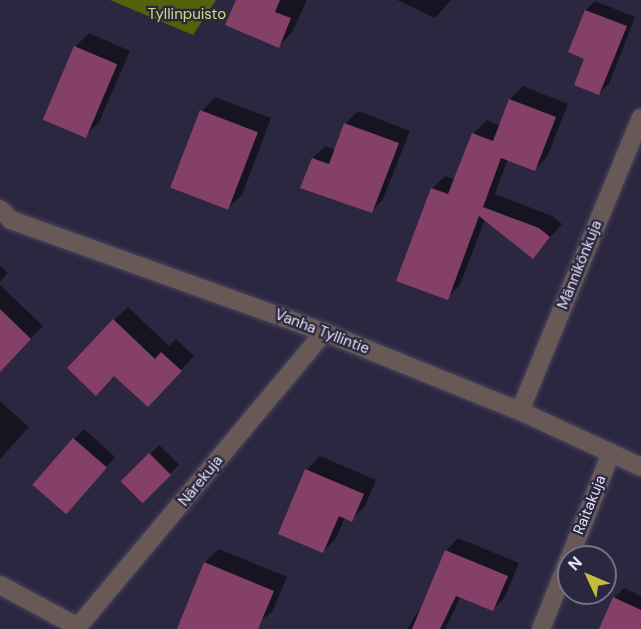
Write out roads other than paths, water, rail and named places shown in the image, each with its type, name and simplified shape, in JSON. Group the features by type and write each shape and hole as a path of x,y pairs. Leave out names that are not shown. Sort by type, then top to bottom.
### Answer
{"street":[{"name":"Männikönkuja","path":"520,411 641,118"},
{"name":"Vanha Tyllintie","path":"0,209 11,220 324,332 520,411 641,467"},
{"name":"Närekuja","path":"77,628 324,332"},
{"name":"Raitakuja","path":"574,545 611,453"},
{"path":"0,585 77,628"},
{"name":"Raitakuja","path":"541,629 557,588"}],"park label":[{"name":"Tyllinpuisto","path":"187,15"}]}
